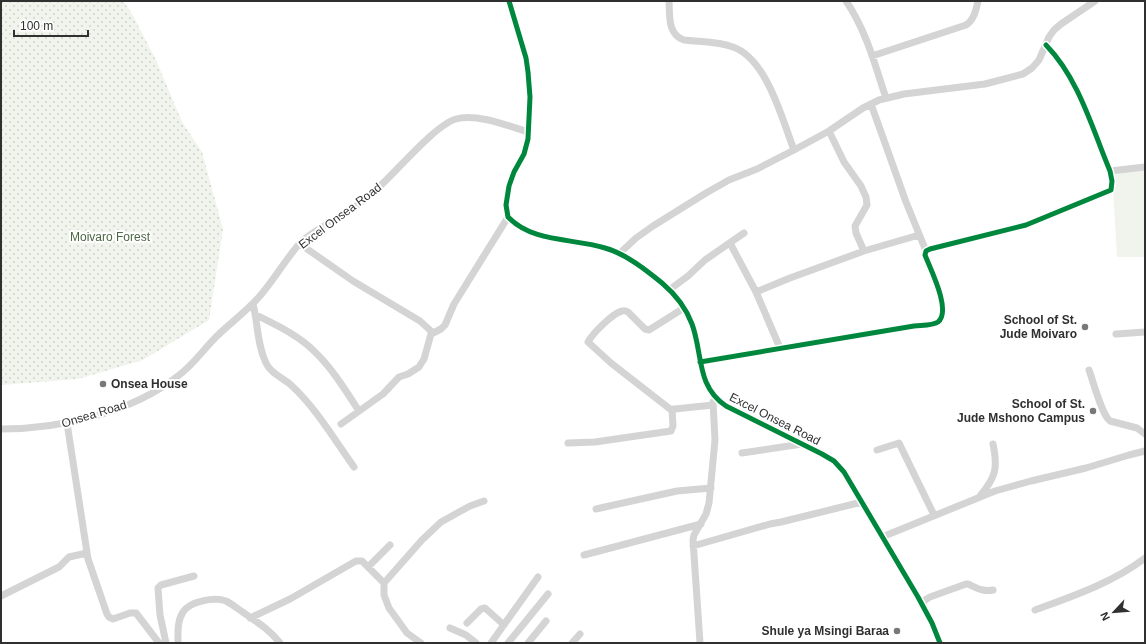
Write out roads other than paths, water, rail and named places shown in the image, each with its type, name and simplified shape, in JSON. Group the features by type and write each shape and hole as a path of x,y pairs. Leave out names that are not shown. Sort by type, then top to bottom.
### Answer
{"street":[{"path":"341,424 383,394 399,377 413,372 419,367 424,359 432,332 441,329 445,325 457,299 508,217 506,205 509,186 514,172 524,154 528,132 530,97 528,72 510,1"},
{"path":"669,1 669,21 678,37 684,40 733,46 746,54 756,64 767,82 794,150"},
{"path":"846,1 858,21 886,98"},
{"path":"872,56 966,25 973,17 978,1"},
{"path":"619,254 636,238 653,226 706,193 729,180 757,169 794,150 871,104 886,98 985,84 1017,76 1028,71 1036,64 1057,26 1095,1"},
{"path":"926,251 1026,225 1063,209 1108,193 1111,190 1110,171 1076,88 1063,64 1046,45"},
{"path":"700,362 930,324 938,321 942,316 942,304 925,255 926,251 900,188 871,104"},
{"name":"Excel Onsea Road","path":"139,399 159,389 177,377 215,338 253,304 300,244 311,234 348,212 368,197 434,133 451,120 463,117 479,118 528,132"},
{"path":"829,130 844,162 861,186 866,198 867,205 855,226 864,251"},
{"path":"1110,171 1145,167"},
{"name":"Excel Onsea Road","path":"508,217 518,225 536,234 569,242 606,248 619,254 646,271 669,290 684,308 692,325 700,362 707,386 712,395 726,406 822,454 838,465 844,472 862,502 932,623 940,643"},
{"path":"669,290 688,276 705,260 744,233"},
{"path":"756,292 864,251 919,236"},
{"path":"730,243 756,292 780,348"},
{"path":"300,244 353,281 420,321 432,332"},
{"path":"253,304 256,315 258,337 267,366 289,383 303,398 354,467"},
{"path":"684,308 647,330 628,312 619,312 608,320 588,342 611,363 667,407 672,409 713,406"},
{"path":"256,315 284,330 314,350 334,374 360,411"},
{"path":"1116,334 1145,332"},
{"path":"1090,370 1103,409 1108,419 1110,421 1137,428 1145,434"},
{"path":"700,643 693,546 694,535 708,509 711,488 715,440 712,395"},
{"name":"Onsea Road","path":"1,429 49,426 67,423 97,416 139,399"},
{"path":"568,443 595,442 671,431 673,426 672,409"},
{"path":"67,423 90,566 109,617 111,619 115,619 130,613 136,613 159,643"},
{"path":"877,450 897,443 901,445 934,515"},
{"path":"742,453 802,444"},
{"path":"980,496 989,484 995,472 996,465 993,444"},
{"path":"882,537 980,496 1006,487 1079,470 1129,455 1145,452"},
{"path":"596,509 678,491 711,488"},
{"path":"421,643 407,633 389,608 384,595 384,583 422,540 441,522 470,506 484,501"},
{"path":"693,546 770,524 862,502"},
{"path":"584,555 701,524"},
{"path":"368,567 390,545"},
{"path":"1,596 60,567 69,557 87,552"},
{"path":"1036,610 1123,574 1145,558"},
{"path":"250,618 290,599 356,561 362,561 384,583"},
{"path":"166,643 160,615 158,588 161,585 194,576"},
{"path":"491,643 538,577"},
{"path":"922,606 930,596 966,584 987,591 993,590"},
{"path":"508,643 548,594"},
{"path":"170,643 178,642 179,623 183,612 189,607 198,603 214,600 226,601 269,631 280,643"},
{"path":"467,623 481,609 484,608 504,625"},
{"path":"528,643 546,620"},
{"path":"450,628 466,635 476,643"},
{"path":"572,643 580,634"}],"place":[{"name":"School of St. Jude Moivaro","path":"1085,327"},
{"name":"Onsea House","path":"103,384"},
{"name":"School of St. Jude Mshono Campus","path":"1093,411"},
{"name":"Shule ya Msingi Baraa","path":"897,631"}],"park label":[{"name":"Moivaro Forest","path":"110,237"}]}
